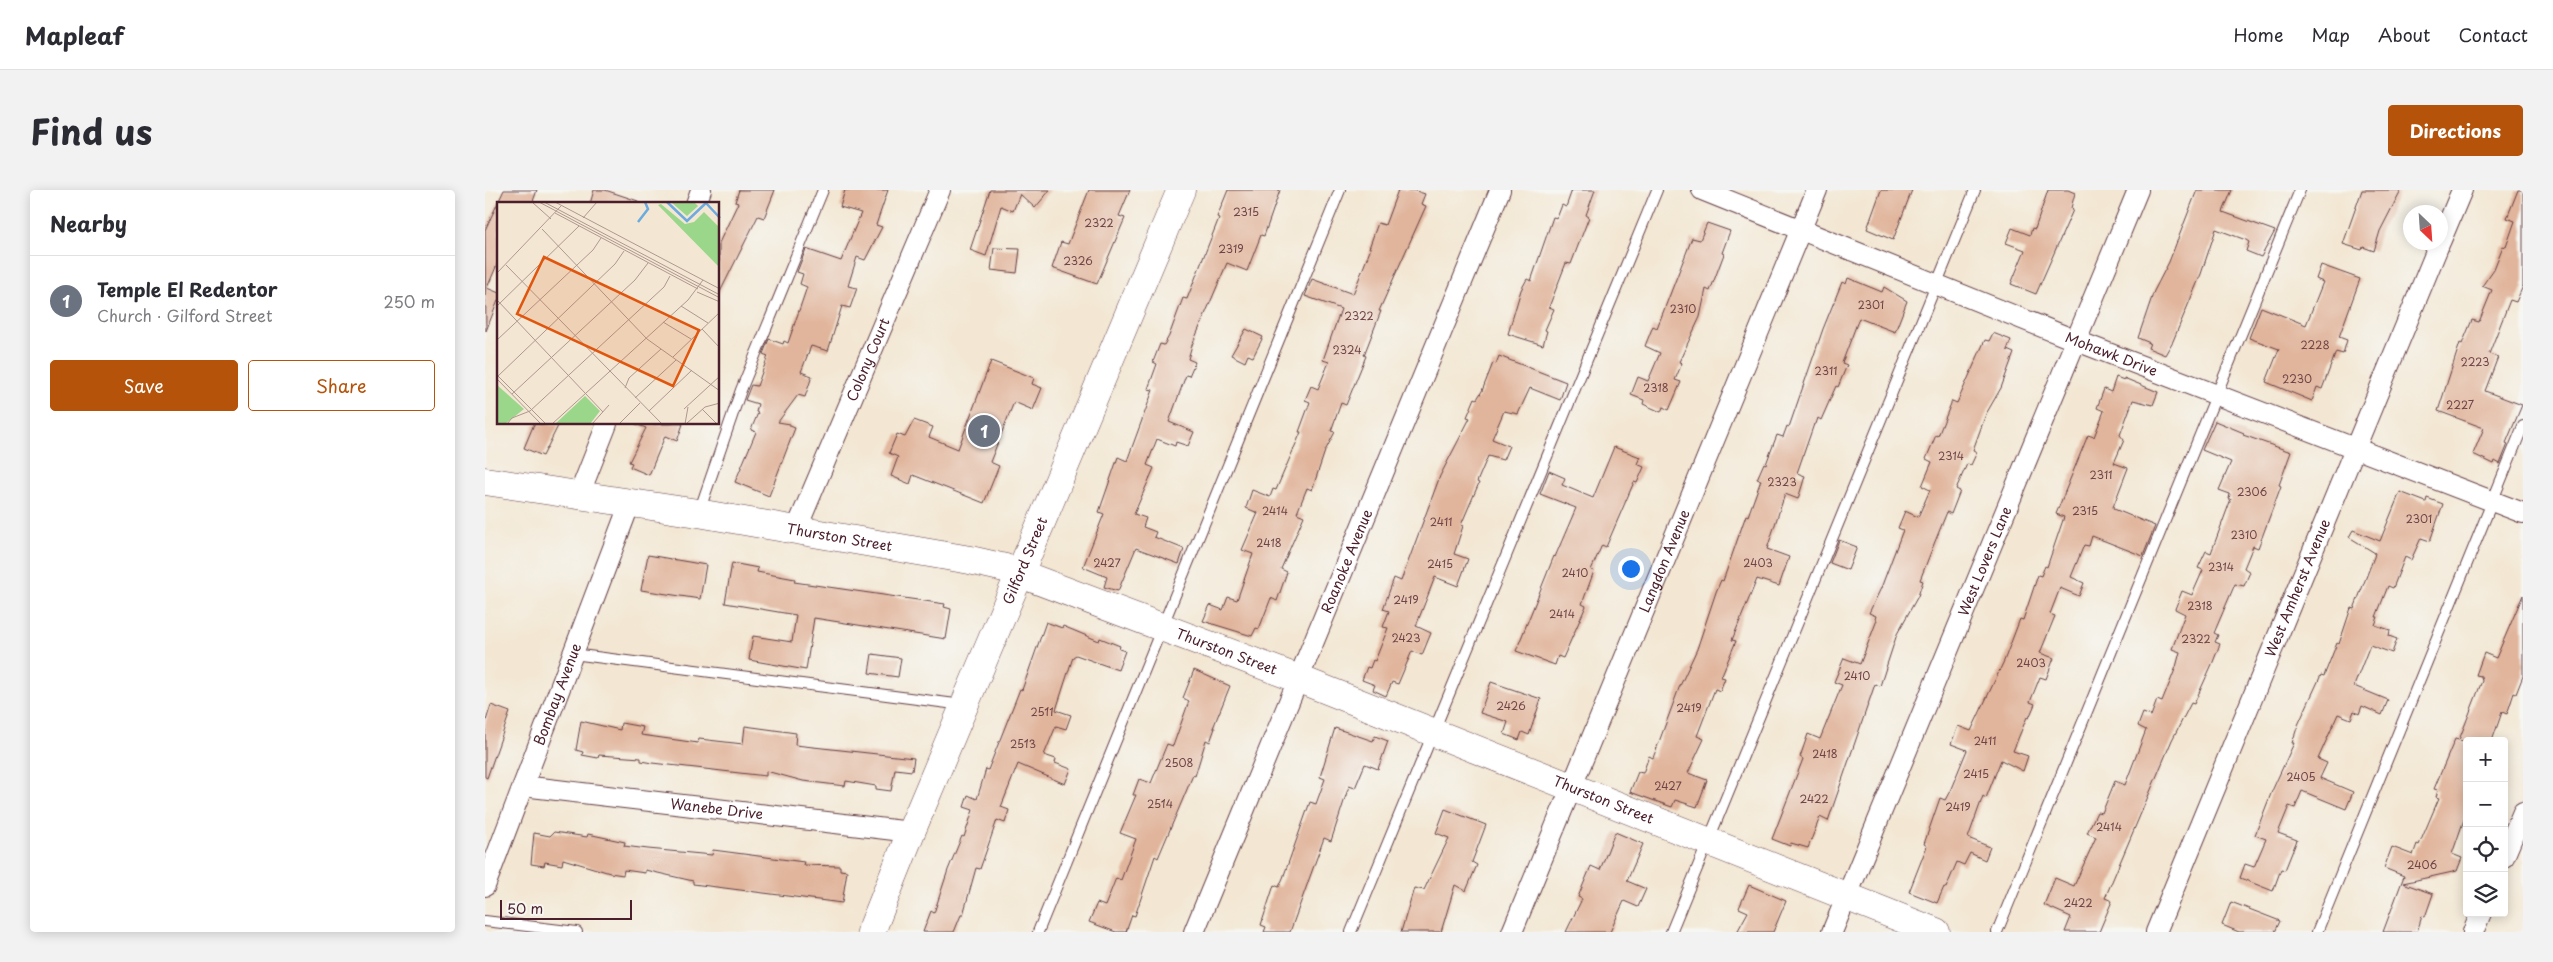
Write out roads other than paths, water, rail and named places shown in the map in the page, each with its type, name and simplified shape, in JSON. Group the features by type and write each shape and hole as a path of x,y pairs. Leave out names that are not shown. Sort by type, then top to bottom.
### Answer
{"street":[{"path":"697,202 701,190"},
{"name":"Colony Court","path":"796,530 940,190"},
{"name":"Gilford Street","path":"871,932 911,832 1181,190"},
{"name":"Roanoke Avenue","path":"1194,932 1500,190"},
{"name":"Mohawk Drive","path":"1702,190 2077,341 2523,513"},
{"name":"Langdon Avenue","path":"1512,932 1817,190"},
{"name":"West Lovers Lane","path":"1832,932 2138,190"},
{"name":"West Amherst Avenue","path":"2448,222 2461,190"},
{"name":"West Amherst Avenue","path":"2156,932 2436,250"},
{"path":"579,495 607,425"},
{"name":"Thurston Street","path":"485,481 796,530 970,560 1021,573 1161,628 1299,679 1936,932"},
{"name":"Bombay Avenue","path":"485,886 630,503"},
{"name":"Wanebe Drive","path":"523,786 911,832"},
{"path":"2508,848 2523,812"},
{"path":"2473,932 2479,917"}],"lane":[{"path":"698,514 741,390 823,190"},
{"path":"1037,932 1340,190"},
{"path":"1351,932 1657,190"},
{"path":"1671,932 1975,190"},
{"path":"1997,932 2301,190"},
{"path":"2317,932 2523,426"},
{"path":"573,654 965,705"},
{"path":"485,921 577,932"}],"place":[{"name":"Temple El Redentor","path":"984,431"}]}
